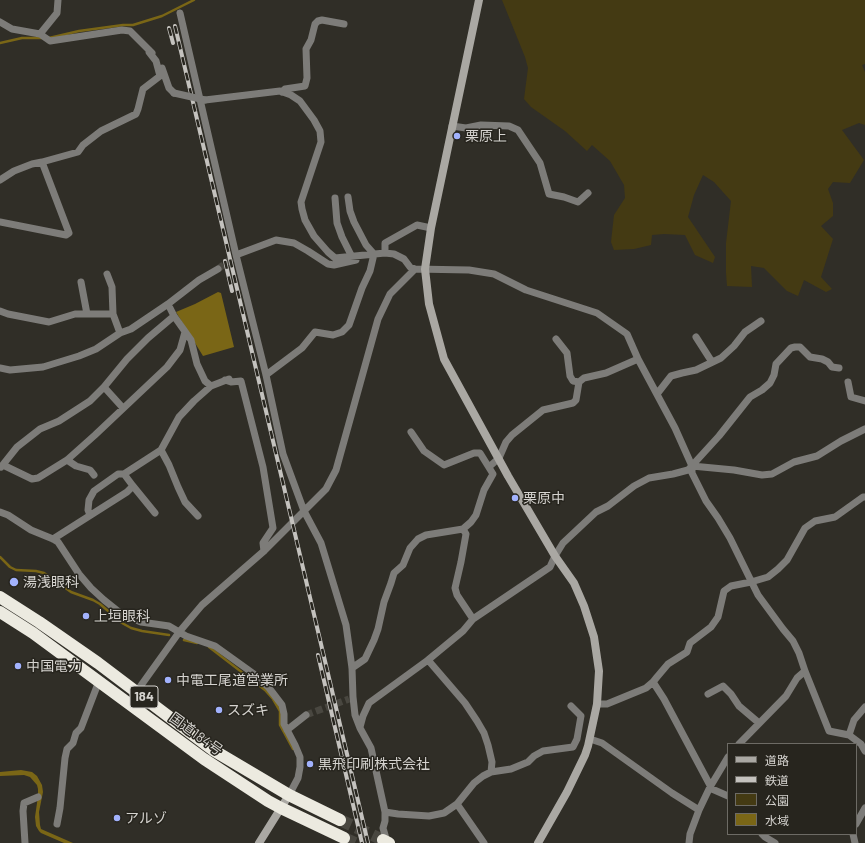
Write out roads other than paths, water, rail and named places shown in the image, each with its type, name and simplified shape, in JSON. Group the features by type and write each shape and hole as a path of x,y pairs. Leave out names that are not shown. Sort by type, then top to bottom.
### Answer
{"highway":[{"name":"国道184号","path":"0,597 39,622 137,691 213,750 289,795 340,820"},
{"name":"国道184号","path":"0,612 33,633 204,759 268,801 344,838"}],"street":[{"path":"44,36 57,12 58,0"},
{"path":"479,0 431,228 425,269 429,304 444,359 508,476 555,556 574,583 584,606 594,637 599,671 598,704 585,755 567,792 538,843"},
{"path":"180,13 236,254 266,375 283,454 304,511 321,543 346,625 352,668 351,698 360,728 371,748 385,812 384,828 386,842"},
{"path":"282,92 285,89 305,86 306,49 311,40 315,24 322,20 344,24"},
{"path":"0,22 12,29 44,36 50,41 130,30 159,59 169,88 174,92 205,100 280,91 292,95 300,101 320,130 321,142 301,202 302,209 305,220 314,236 335,258 385,253 394,254 404,259 410,267 415,269 469,270 494,274 526,290 597,313 627,334 638,360 675,428 692,466 692,473 706,501 730,538 751,582 761,599 793,640 800,653 805,671 829,731 849,735 861,744 865,751"},
{"path":"0,180 14,170 78,152 83,145 101,131 136,114 143,89 160,76 156,61 149,52 150,50"},
{"path":"452,126 466,128 481,125 509,126 518,130 540,163 549,194 578,202 588,193"},
{"path":"0,222 66,235 69,233 42,162"},
{"path":"348,197 350,211 354,222 366,245 374,254"},
{"path":"236,254 276,240 294,243 328,264 334,266 356,260 342,237 337,223 334,198"},
{"path":"385,253 385,243 417,225 431,228"},
{"path":"266,375 302,348 315,332 333,335 342,332 349,325 362,288 370,271 374,254"},
{"path":"0,368 10,370 43,367 96,349 120,333 131,329 168,304 199,280 218,269"},
{"path":"129,704 180,631 202,605 264,551 326,489 336,470 378,319 390,294 415,269"},
{"path":"107,274 112,287 113,314 120,333"},
{"path":"81,282 87,314"},
{"path":"168,304 174,316 191,340 197,364 205,381 211,386"},
{"path":"0,311 49,322 75,314 113,314"},
{"path":"174,316 126,359 104,387 90,401 59,421 40,429 17,447 1,466 32,479 38,478 67,460 167,367 180,350 185,332"},
{"path":"657,394 671,376 696,370 721,358 734,346 745,332 760,321"},
{"path":"696,337 712,362"},
{"path":"556,338 567,353 570,376 573,381 578,382"},
{"path":"360,728 363,716 369,703 428,660 463,631 473,619 550,567 563,544 596,512 608,506 634,486 649,478 688,470 719,436 750,397 770,383 774,375 776,364 791,348 800,347 810,357 822,359 828,362 832,367 839,368"},
{"path":"489,467 499,458 506,442 543,410 573,404 576,400 578,382 584,378 606,373 638,360"},
{"path":"90,515 88,510 89,500 94,491 118,474 124,474 161,450 179,417 211,386 227,380 231,382 242,381 263,467 273,528 263,543 264,551"},
{"path":"848,382 851,397 865,401"},
{"path":"104,387 123,408"},
{"path":"692,466 734,470 762,475 772,474 794,462 817,456 840,441 865,429"},
{"path":"352,668 365,659 378,629 384,602 394,573 403,565 410,548 418,539 426,535 463,529 471,522 476,515 484,490 493,474 480,453 474,453 444,465 424,451 412,432"},
{"path":"161,450 170,466 185,502 198,516"},
{"path":"67,460 76,466 90,470 94,475"},
{"path":"124,474 155,513"},
{"path":"52,539 127,492 133,486"},
{"path":"598,704 607,704 646,688 668,664 687,652 690,643 711,627 718,617 724,591 731,586 768,577 787,560 806,528 815,521 835,517 862,497 865,497"},
{"path":"0,512 8,515 31,530 58,542 79,574 91,588 119,612 141,622 169,626 180,631 186,636 215,646 254,674 269,688 282,705 284,724 300,757 300,767 298,778 289,795 259,843"},
{"path":"463,529 466,534 455,588 457,595 473,619"},
{"path":"428,660 465,703 477,721 488,745 492,762 491,772"},
{"path":"740,743 786,696 797,678 805,671"},
{"path":"57,824 67,749 73,743 76,733 81,728 99,681"},
{"path":"653,682 664,699 710,787 727,796"},
{"path":"708,694 723,686 740,706 759,723"},
{"path":"571,706 581,716 577,739 573,747"},
{"path":"849,735 854,720 865,707"},
{"path":"287,730 306,715"},
{"path":"590,739 602,744 698,810"},
{"path":"385,812 429,816 444,813 457,804 474,783 491,772 511,769 528,762 534,756 543,751 573,747 585,755"},
{"path":"689,843 690,834 698,810 727,759"},
{"path":"25,843 24,803 38,797"},
{"path":"457,804 484,843"},
{"path":"857,822 865,808"},
{"path":"763,835 775,843"}],"water":[{"path":"218,292 221,293 234,347 203,356 176,312"},
{"path":"21,770 32,772 37,776 42,785 43,792 39,812 41,829 73,843 64,843 39,831 36,826 35,817 38,789 37,785 30,777 24,775 0,776 0,772"}],"waterway":[{"path":"49,38 79,31 133,25 162,16 194,0"},
{"path":"0,43 22,38 42,38"},
{"path":"0,557 10,567 16,570 44,573 71,592 100,604 122,623 131,628 169,635"},
{"path":"184,640 197,643"},
{"path":"209,647 265,690 273,699 280,711 280,725 293,749"}],"tunnel":[{"path":"218,269 236,255"},
{"path":"306,715 349,699"},
{"path":"340,820 383,840"},
{"path":"344,838 355,843"}],"railway":[{"path":"175,26 368,843"},
{"path":"169,28 173,43"},
{"path":"225,261 232,291"},
{"path":"318,655 362,843"}],"place":[{"name":"栗原上","path":"457,136"},
{"name":"栗原中","path":"515,498"},
{"name":"湯浅眼科","path":"14,582"},
{"name":"上垣眼科","path":"86,616"},
{"name":"中国電力","path":"18,666"},
{"name":"中電工尾道営業所","path":"168,680"},
{"name":"スズキ","path":"219,710"},
{"name":"黒飛印刷株式会社","path":"310,764"},
{"name":"アルゾ","path":"117,818"}]}
